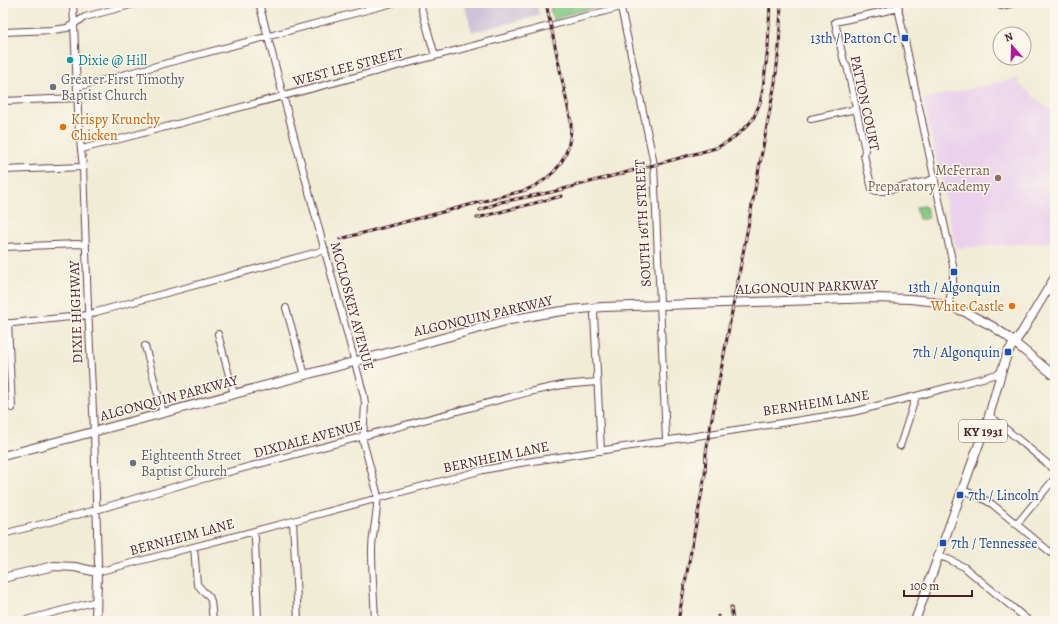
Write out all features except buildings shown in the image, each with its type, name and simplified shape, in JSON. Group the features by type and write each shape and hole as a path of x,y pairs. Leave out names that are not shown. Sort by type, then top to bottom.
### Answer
{"main road":[{"path":"1014,343 1055,277"},
{"name":"ALGONQUIN PARKWAY","path":"3,456 510,320 542,314 595,308 892,298 929,301 965,312 992,326 1055,376"},
{"name":"KY 1931","path":"915,621 989,416 1008,352 1014,343"},
{"name":"BERNHEIM LANE","path":"3,578 54,566 75,567 97,572"},
{"name":"DIXIE HIGHWAY","path":"96,621 97,572"}],"street":[{"name":"DIXIE HIGHWAY","path":"73,3 79,132 83,167 94,431 97,572"},
{"path":"3,32 67,28 82,18 138,3"},
{"name":"MCCLOSKEY AVENUE","path":"259,3 364,396 363,436 378,499 372,549 375,621"},
{"path":"77,87 393,3"},
{"path":"420,3 435,56"},
{"path":"996,3 1001,6 1015,3"},
{"name":"WEST LEE STREET","path":"82,149 435,56 620,5"},
{"name":"SOUTH 16TH STREET","path":"620,5 653,160 666,440"},
{"path":"898,6 953,265 953,284 948,306"},
{"name":"PATTON COURT","path":"898,6 835,22 844,62 847,66 872,189 876,191 883,191 928,181 935,178"},
{"path":"3,101 78,98"},
{"path":"811,119 856,109"},
{"path":"3,170 83,167"},
{"path":"3,247 86,245"},
{"path":"12,408 6,324 89,315 325,250"},
{"path":"286,308 305,375"},
{"path":"595,308 594,314 600,451"},
{"path":"218,334 234,394"},
{"path":"145,346 163,413"},
{"name":"BERNHEIM LANE","path":"97,572 378,499 482,470 666,440 853,412 1001,373"},
{"name":"DIXDALE AVENUE","path":"3,534 96,510 176,486 529,392 597,382"},
{"path":"900,446 916,396"},
{"path":"989,416 1055,470"},
{"path":"1017,524 1055,478"},
{"path":"962,490 986,500 1055,556"},
{"path":"293,521 298,621"},
{"path":"253,532 255,538 258,621"},
{"path":"194,547 197,584 202,591 210,596 213,621"},
{"path":"938,556 964,567 1029,621"},
{"path":"22,621 97,600"}],"shaded area":[{"path":"464,3 537,3 539,16 472,32"},
{"name":"McFerran Preparatory Academy","path":"1018,78 1019,84 1055,114 1055,242 956,248 923,99"}],"green space":[{"path":"549,3 613,3 569,14 553,20"},
{"path":"916,207 926,207 929,218 919,219"}],"railway":[{"path":"340,239 526,190 537,185 554,172 560,164 569,145 571,122 546,3"},
{"path":"480,210 501,202 552,192 716,148 731,140 753,119 760,103 768,48 770,3"},
{"path":"678,621 705,475 709,434 775,83 779,48 781,3"},
{"path":"477,218 562,196"},
{"path":"731,607 733,621"},
{"path":"718,616 718,621"}],"place":[{"name":"13th / Patton Ct","path":"905,38"},
{"name":"Dixie @ Hill","path":"70,60"},
{"name":"Greater First Timothy Baptist Church","path":"53,87"},
{"name":"Krispy Krunchy Chicken","path":"63,127"},
{"name":"McFerran Preparatory Academy","path":"998,178"},
{"name":"13th / Algonquin","path":"954,272"},
{"name":"White Castle","path":"1012,306"},
{"name":"7th / Algonquin","path":"1008,352"},
{"name":"Eighteenth Street Baptist Church","path":"133,463"},
{"name":"7th / Lincoln","path":"960,495"},
{"name":"7th / Tennessee","path":"943,543"}]}
